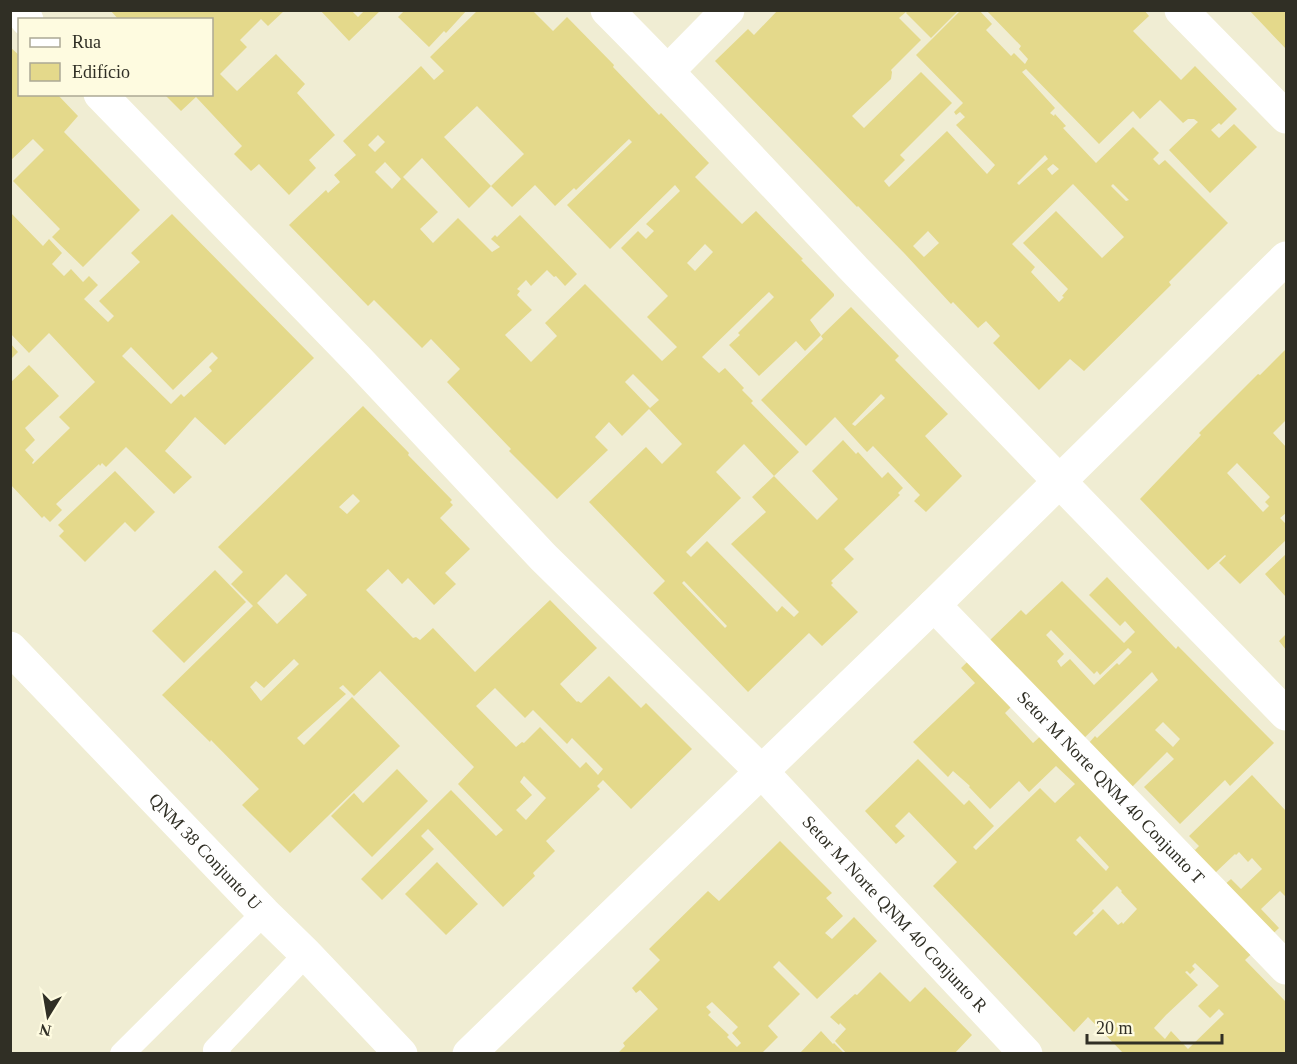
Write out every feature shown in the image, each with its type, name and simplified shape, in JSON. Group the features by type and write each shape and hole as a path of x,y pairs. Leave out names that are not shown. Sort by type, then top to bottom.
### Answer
{"street":[{"path":"607,10 1060,482 1287,714"},
{"path":"668,71 728,10"},
{"path":"1181,10 1287,117"},
{"name":"Setor M Norte QNM 40 Conjunto R","path":"102,96 358,360 543,557 762,772 1026,1053"},
{"path":"469,1053 934,605 1287,258"},
{"name":"Setor M Norte QNM 40 Conjunto T","path":"934,605 1287,968"},
{"name":"QNM 38 Conjunto U","path":"10,648 401,1053"}],"lane":[{"path":"122,1053 264,913"},
{"path":"215,1052 306,954"}],"building":[{"path":"110,10 285,10 268,26 261,19 240,40 247,47 220,74 237,91 276,54 305,84 297,93 335,135 309,160 316,168 289,195 259,164 251,171 234,154 242,146 196,97 181,111 166,96 213,96 213,18 117,18"},
{"path":"320,10 351,10 358,17 365,10 381,10 349,41"},
{"path":"405,10 467,10 446,33 444,31 429,47 398,17"},
{"path":"478,10 532,10 553,31 567,17 659,115 661,113 709,163 695,177 742,224 756,211 834,294 810,320 821,335 805,351 796,341 759,376 729,345 774,297 769,292 702,357 719,373 725,368 744,388 742,390 753,401 751,403 799,452 774,476 817,520 838,499 812,471 843,440 856,454 858,452 882,478 888,472 903,488 898,493 900,495 844,549 854,559 831,581 833,583 831,585 858,612 822,646 809,633 748,692 653,593 665,581 589,502 646,447 662,464 682,444 649,409 622,436 609,422 595,437 608,450 557,499 509,451 511,449 447,382 460,369 431,339 422,348 374,300 368,306 289,225 326,190 328,193 340,182 334,175 356,155 343,141 421,66 434,80 444,71 430,57","holes":["477,106 524,154 491,186 444,137","378,135 385,142 375,152 368,145","629,139 632,142 567,205 610,249 675,185 680,191 646,224 654,231 646,239 638,231 621,248 668,296 647,317 677,347 662,361 585,284 545,323 557,336 531,362 505,335 532,310 517,295 520,291 517,289 526,280 531,286 547,270 565,286 577,274 520,215 497,237 495,235 491,239 500,247 492,252 458,218 433,243 420,229 438,212 403,177 422,158 469,208 491,186 512,207 535,185 555,206 574,188 576,190","385,162 401,179 392,189 375,172","705,244 713,252 695,271 687,263","633,374 659,400 650,408 625,382","744,444 774,476 752,497 766,512 731,544 799,612 794,617 782,606 777,612 707,541 691,557 686,552 741,498 716,472","684,581 727,626 725,628 682,583"]},
{"path":"778,10 904,10 906,12 899,18 921,40 891,70 891,79 852,116 864,128 921,72 952,103 900,155 905,160 884,181 889,187 947,131 987,174 995,165 956,125 965,117 960,112 956,115 954,112 963,103 916,55 961,10 979,10 992,24 986,30 1011,56 1014,53 1025,64 1028,59 1019,49 1021,46 986,10 1144,10 1149,16 1133,31 1181,80 1195,66 1237,109 1221,125 1219,123 1211,130 1219,138 1234,124 1257,147 1210,193 1169,150 1198,122 1194,119 1188,119 1183,123 1160,100 1140,119 1133,111 1099,144 1026,69 1022,72 1055,108 1050,113 1054,116 1055,114 1066,126 1063,128 1096,163 1133,127 1159,153 1153,159 1159,165 1165,160 1228,223 1169,282 1171,285 1084,371 1070,359 1039,390 993,343 1000,336 986,321 978,328 953,302 951,304 905,254 715,61 748,29 754,35","holes":["1045,155 1048,159 1019,185 1017,183","1053,164 1059,169 1052,175 1047,169","1073,184 1124,237 1102,258 1056,211 1023,243 1068,289 1059,302 1031,272 1035,267 1012,244","1113,184 1129,200 1126,201 1111,186","928,231 939,243 924,257 913,246"]},
{"path":"908,10 959,10 931,38 906,13"},
{"path":"1249,10 1286,10 1286,49 1267,29"},
{"path":"10,47 18,54 18,96 59,96 78,116 64,132 140,210 83,267 52,237 60,229 13,181 44,150 33,139 10,161"},
{"path":"10,212 43,246 49,239 62,253 52,264 64,276 71,269 83,282 89,276 98,285 84,299 108,322 114,316 99,301 140,262 131,253 172,214 314,358 225,445 195,417 165,451 192,477 174,494 126,447 106,467 102,463 100,466 99,464 56,504 62,510 50,522 44,516 42,518 10,484 10,383 29,365 59,396 25,428 35,440 25,450 34,460 33,464 70,428 59,417 95,382 49,333 29,353 10,333","holes":["131,347 173,390 212,352 218,358 209,367 212,371 184,397 181,394 171,404 122,356"]},
{"path":"851,307 899,356 895,360 948,414 925,436 962,476 926,512 914,501 920,495 873,446 867,452 835,417 806,446 761,400 823,339 821,336","holes":["881,394 885,398 855,426 852,424"]},
{"path":"10,343 18,352 10,360"},
{"path":"1286,349 1286,420 1273,433 1286,447 1286,513 1280,518 1286,524 1286,540 1240,584 1219,563 1225,555 1208,570 1140,499 1201,435 1199,433 1258,374 1260,375","holes":["1237,463 1270,497 1265,502 1269,506 1263,512 1227,473"]},
{"path":"363,406 452,500 450,502 453,505 440,518 470,549 445,573 456,584 434,605 408,578 402,584 388,569 366,590 413,638 420,640 433,628 475,672 550,600 597,648 560,684 577,702 581,703 609,676 641,708 646,703 692,749 631,809 603,780 597,786 600,789 546,841 555,851 533,873 535,876 503,907 428,829 421,836 434,849 382,900 361,879 451,790 496,836 503,830 458,784 474,767 380,671 354,696 343,685 339,688 346,694 297,738 304,745 352,697 400,746 290,853 242,805 259,789 162,695 253,606 231,584 243,572 218,547","holes":["353,494 360,501 347,514 339,507","286,574 307,595 277,624 257,603","294,659 299,664 261,701 250,687 256,681 264,688","495,688 525,718 533,710 567,744 572,738 603,769 598,775 586,762 580,768 540,727 524,743 516,747 476,706","524,776 546,798 526,820 516,810 532,795 520,782"]},
{"path":"115,471 155,512 135,532 125,522 85,562 59,536 64,531 58,525"},
{"path":"1286,554 1286,597 1265,574"},
{"path":"215,570 246,602 184,663 152,631"},
{"path":"1107,577 1176,649 1178,646 1274,743 1230,786 1225,780 1180,824 1144,787 1174,759 1167,752 1127,792 1195,850 1199,846 1189,836 1252,775 1286,811 1286,897 1280,891 1261,909 1279,928 1245,960 1286,1002 1286,1054 1124,1054 1088,1017 1074,1032 933,886 957,862 909,812 895,826 905,836 896,844 865,811 918,759 964,805 969,800 994,826 973,847 976,850 1040,788 1055,803 1075,784 1056,766 1029,792 1019,781 990,809 953,771 948,777 913,742 975,683 961,668 1021,610 1026,615 1062,581 1124,643 1135,632 1125,621 1120,626 1089,595","holes":["1051,630 1094,674 1097,671 1100,675 1128,648 1132,652 1094,685 1070,659 1061,667 1057,661 1064,654 1046,635","1152,672 1158,680 1088,744 1076,746","1017,701 1046,731 1033,743 1005,713","1163,722 1180,739 1173,747 1155,730","1080,836 1109,867 1106,871 1076,840","1239,852 1248,862 1252,858 1262,869 1241,889 1231,879 1223,886 1214,874","1117,886 1137,909 1123,924 1122,922 1118,925 1103,909 1076,936 1073,933 1094,913 1092,911","1195,963 1219,986 1198,1006 1210,1018 1219,1009 1224,1014 1188,1049 1171,1031 1165,1039 1154,1028 1198,985 1185,972 1190,974 1195,969 1192,966"]},
{"path":"1286,634 1286,650 1279,641"},
{"path":"397,769 428,801 372,857 331,816 354,793 363,803"},
{"path":"780,841 832,893 826,898 843,916 825,933 832,939 854,917 877,941 817,999 779,961 773,967 800,994 768,1026 778,1037 761,1054 617,1054 625,1046 623,1043 658,1009 640,990 636,993 632,988 660,960 649,949 708,891 719,901","holes":["712,1002 738,1027 732,1033 741,1043 737,1047 727,1037 729,1035 708,1015 711,1012 706,1007"]},
{"path":"437,862 478,904 446,935 405,894"},
{"path":"880,972 910,1002 925,987 972,1035 954,1054 847,1054 835,1041 846,1029 830,1017"},
{"path":"821,1031 833,1044 845,1054 799,1054"}]}
